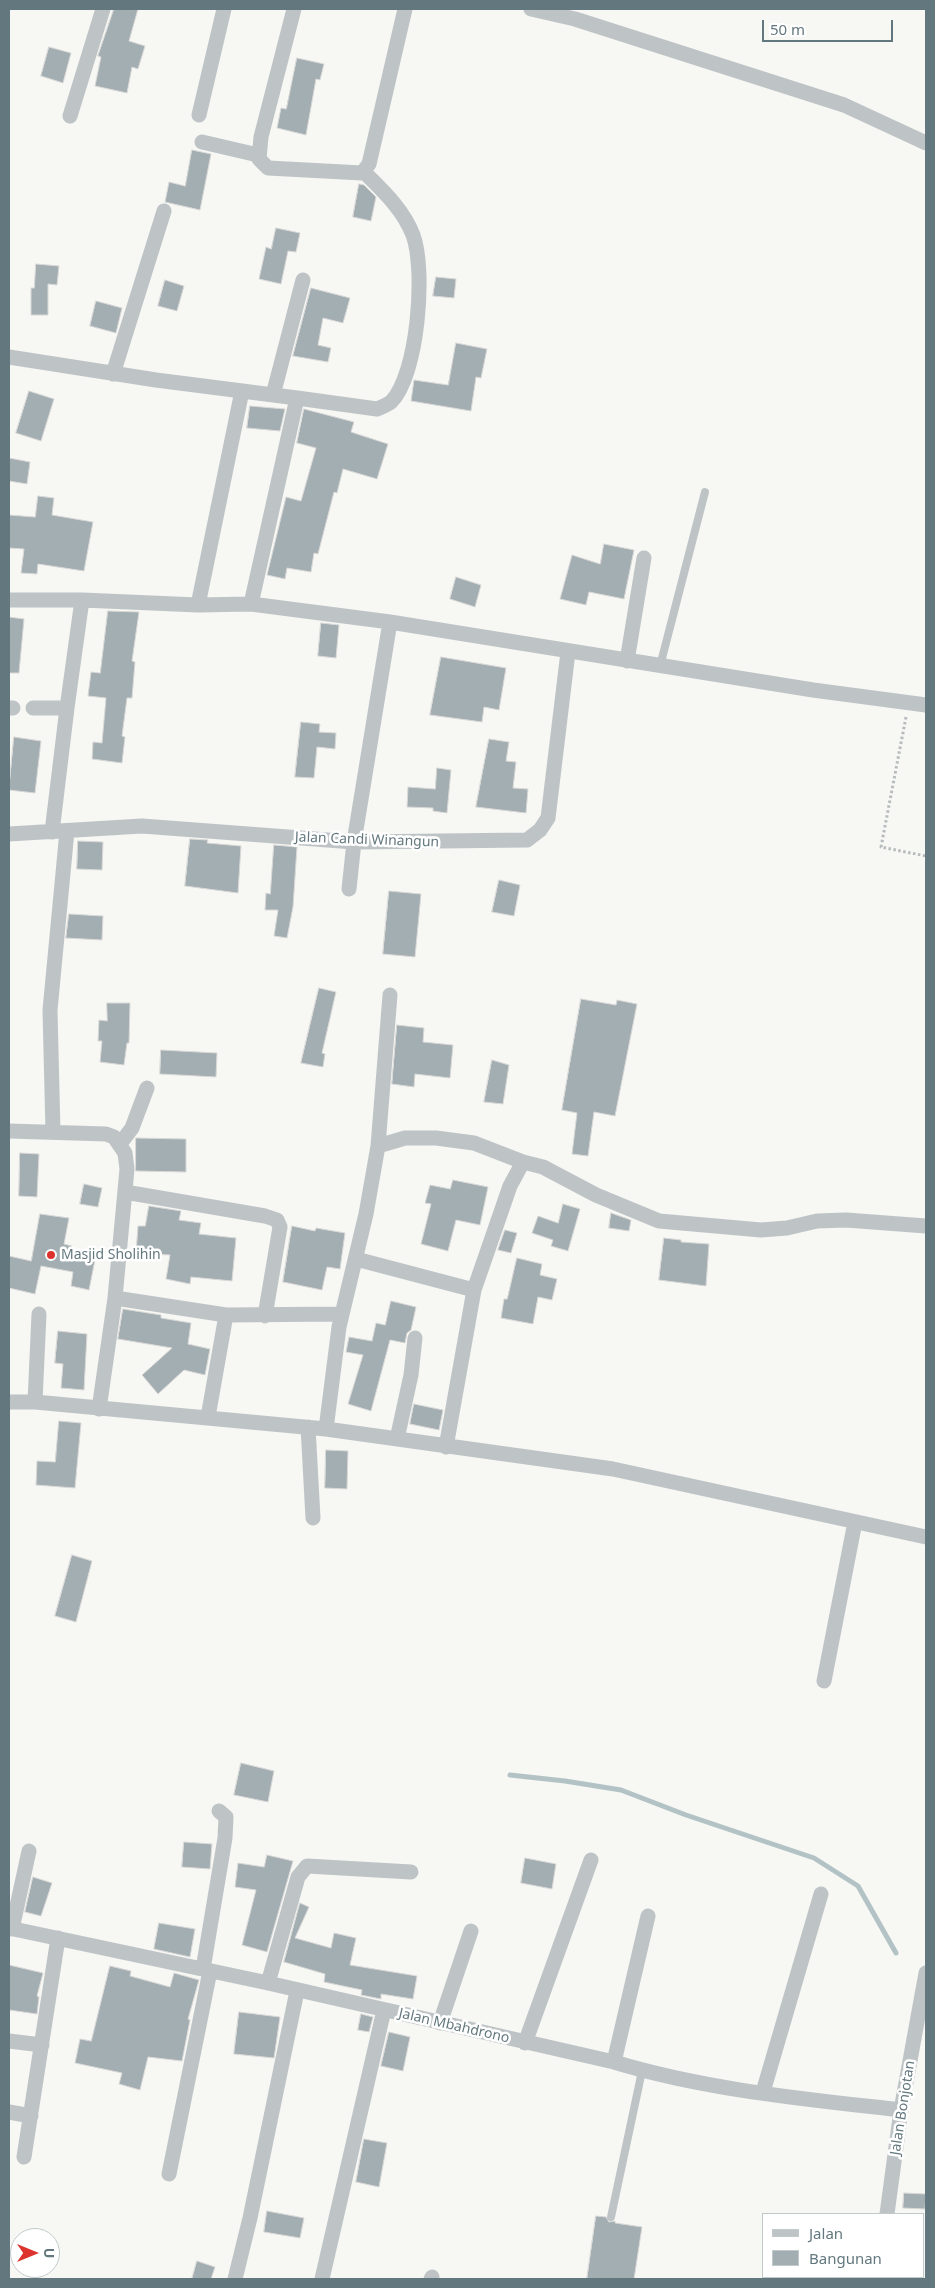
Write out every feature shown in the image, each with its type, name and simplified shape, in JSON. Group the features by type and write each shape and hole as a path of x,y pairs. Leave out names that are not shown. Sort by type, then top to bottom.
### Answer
{"street":[{"path":"70,116 103,9"},
{"path":"199,116 224,9"},
{"path":"9,357 113,374 377,409 389,404 397,394 410,359 419,312 420,259 413,235 402,211 364,172 268,168 261,163 258,155 294,9"},
{"path":"364,172 369,164 405,9"},
{"path":"531,9 575,19 844,104 926,143"},
{"path":"202,142 258,155"},
{"path":"113,374 164,211"},
{"path":"273,395 303,280"},
{"path":"198,606 242,391"},
{"path":"251,604 297,398"},
{"path":"627,661 644,558"},
{"path":"9,600 82,600 198,606 251,604 390,622 568,652 908,704 926,705"},
{"path":"53,1132 50,1010 59,832 66,708 82,600"},
{"path":"349,889 354,842 390,622"},
{"name":"Jalan Candi Winangun","path":"9,834 142,826 354,842 527,840 540,830 548,818 568,652"},
{"path":"33,708 66,708"},
{"path":"326,1429 342,1314 366,1214 378,1146 390,995"},
{"path":"120,1144 132,1128 147,1088"},
{"path":"9,1130 106,1134 114,1137 125,1153 125,1192 115,1298 99,1409"},
{"path":"378,1146 405,1138 453,1139 494,1149 523,1162 543,1167 596,1195 659,1221 761,1230 787,1228 817,1221 846,1220 926,1226"},
{"path":"446,1447 474,1290 510,1186 523,1162"},
{"path":"125,1192 265,1216 277,1220 280,1227 265,1316"},
{"path":"356,1259 474,1290"},
{"path":"115,1298 226,1315 342,1314"},
{"path":"36,1402 39,1314"},
{"path":"208,1417 226,1315"},
{"path":"397,1439 411,1375 415,1338"},
{"path":"9,1402 36,1402 308,1427 612,1469 926,1537"},
{"path":"308,1427 313,1518"},
{"path":"824,1681 855,1522"},
{"path":"169,2174 207,1970 225,1838 226,1817 219,1811"},
{"path":"10,1928 29,1851"},
{"path":"525,2043 591,1860"},
{"path":"268,1984 298,1877 307,1866 411,1872"},
{"path":"763,2092 821,1894"},
{"path":"614,2062 648,1916"},
{"name":"Jalan Mbahdrono","path":"10,1928 207,1970 614,2062 642,2071 763,2092 901,2110"},
{"path":"440,2023 471,1931"},
{"path":"24,2157 58,1938"},
{"name":"Jalan Bonjotan","path":"887,2213 901,2110 926,1973"},
{"path":"235,2279 250,2218 297,1991"},
{"path":"322,2279 384,2010"},
{"path":"9,2041 42,2045"},
{"path":"9,2112 30,2116"}],"lane":[{"path":"660,666 705,492"},
{"path":"611,2217 642,2071"}],"path":[{"path":"908,704 881,847 926,856"}],"building":[{"path":"114,9 138,9 129,41 145,46 138,69 132,67 127,93 95,86 101,57 98,56"},
{"path":"49,47 71,53 63,83 41,76"},
{"path":"297,58 324,64 320,80 316,79 306,135 277,128 281,108 286,109"},
{"path":"192,150 211,154 200,210 165,202 169,182 185,186"},
{"path":"359,184 364,185 376,197 371,221 353,217"},
{"path":"276,228 300,233 296,252 288,251 281,284 259,279 266,247 271,249"},
{"path":"36,264 59,266 57,285 48,284 48,315 31,315 31,288 34,288"},
{"path":"436,277 456,279 454,298 433,296"},
{"path":"165,280 184,286 177,311 158,306"},
{"path":"311,288 350,298 343,323 323,318 318,345 331,348 328,362 293,356"},
{"path":"96,301 122,308 116,333 90,326"},
{"path":"456,343 487,349 481,378 476,377 471,411 411,401 414,380 448,385"},
{"path":"29,391 54,399 41,441 16,433"},
{"path":"250,406 285,409 280,431 247,428"},
{"path":"304,409 354,422 351,432 388,444 377,479 343,469 337,493 334,492 318,554 314,553 311,572 287,568 285,579 267,575 286,497 301,501 316,448 297,443"},
{"path":"9,458 30,462 27,484 9,481"},
{"path":"38,496 54,498 52,515 93,522 84,571 38,564 37,574 21,573 24,549 9,548 9,515 35,517"},
{"path":"604,544 634,550 624,599 589,592 586,605 560,599 572,555 600,564"},
{"path":"456,577 481,585 475,607 450,599"},
{"path":"108,611 139,612 132,661 135,662 132,698 127,698 122,736 125,737 122,763 92,759 93,742 102,743 106,698 88,696 91,672 100,673"},
{"path":"9,617 24,619 19,673 9,673"},
{"path":"321,623 339,625 336,658 318,656"},
{"path":"441,657 506,668 499,710 484,707 482,722 430,715"},
{"path":"301,722 320,724 319,732 336,733 335,749 317,747 314,778 295,777"},
{"path":"14,737 41,741 35,793 9,790"},
{"path":"489,739 509,742 506,761 516,762 513,788 528,789 526,813 476,807"},
{"path":"437,768 451,770 447,813 433,811 433,808 407,807 408,787 435,789"},
{"path":"190,839 208,840 207,843 241,846 238,893 185,886"},
{"path":"78,841 103,842 102,870 77,869"},
{"path":"274,845 297,847 293,907 287,938 274,936 278,910 265,910 266,893 270,894"},
{"path":"499,880 520,885 514,916 492,912"},
{"path":"389,891 421,894 415,957 383,954"},
{"path":"69,914 103,916 102,940 66,938"},
{"path":"319,988 336,992 322,1053 325,1054 323,1067 301,1063"},
{"path":"581,999 616,1005 617,1000 637,1004 615,1116 594,1112 588,1156 572,1154 577,1113 562,1110"},
{"path":"107,1003 130,1003 129,1043 127,1043 124,1065 100,1062 102,1041 98,1041 99,1020 107,1021"},
{"path":"397,1025 424,1028 423,1042 453,1045 450,1078 415,1074 414,1087 392,1084"},
{"path":"161,1050 217,1053 216,1077 160,1074"},
{"path":"492,1060 509,1065 503,1104 484,1102"},
{"path":"136,1138 186,1139 186,1172 136,1171"},
{"path":"20,1153 39,1154 37,1197 19,1196"},
{"path":"453,1180 488,1187 480,1225 456,1220 448,1251 421,1244 431,1204 425,1203 430,1185 450,1189"},
{"path":"84,1184 102,1188 98,1207 80,1204"},
{"path":"563,1204 580,1209 568,1251 551,1246 553,1240 532,1233 538,1216 558,1223"},
{"path":"149,1206 181,1211 179,1220 201,1223 199,1234 236,1238 232,1281 191,1277 190,1284 166,1279 170,1255 136,1253 138,1226 145,1226"},
{"path":"611,1213 631,1220 629,1231 609,1228"},
{"path":"40,1214 69,1218 64,1244 72,1246 71,1250 96,1255 89,1290 71,1286 73,1272 41,1266 35,1294 9,1288 9,1256 31,1261"},
{"path":"292,1226 315,1231 316,1228 345,1233 340,1269 327,1267 322,1290 283,1282"},
{"path":"505,1230 517,1233 511,1253 498,1250"},
{"path":"664,1238 681,1240 681,1242 709,1244 706,1286 659,1280"},
{"path":"517,1258 542,1264 540,1275 557,1279 552,1300 538,1297 533,1324 501,1318 504,1299 507,1299"},
{"path":"391,1301 416,1307 411,1330 407,1333 405,1343 390,1340 371,1411 348,1404 363,1355 346,1352 349,1337 372,1341 376,1323 385,1325"},
{"path":"123,1309 161,1315 161,1318 191,1323 188,1344 210,1349 205,1375 184,1370 158,1394 142,1375 172,1348 118,1339"},
{"path":"58,1331 87,1334 84,1390 61,1388 63,1364 55,1363"},
{"path":"414,1404 443,1410 439,1430 410,1424"},
{"path":"59,1421 81,1423 75,1488 36,1485 37,1461 55,1462"},
{"path":"326,1450 348,1451 347,1489 325,1488"},
{"path":"72,1555 92,1561 76,1622 55,1616"},
{"path":"241,1763 274,1771 268,1802 234,1795"},
{"path":"184,1842 212,1844 210,1869 182,1867"},
{"path":"267,1855 293,1861 267,1952 242,1945 256,1890 235,1887 238,1863 264,1867"},
{"path":"525,1858 556,1864 552,1889 521,1883"},
{"path":"33,1877 52,1883 41,1916 25,1912"},
{"path":"300,1903 309,1907 295,1938 331,1948 334,1933 356,1938 350,1965 417,1976 413,1999 381,1994 381,1999 361,1995 362,1990 324,1982 325,1974 284,1962"},
{"path":"159,1923 195,1929 190,1957 154,1949"},
{"path":"9,1965 43,1973 37,1996 39,1997 37,2014 9,2010"},
{"path":"110,1966 131,1971 130,1976 170,1987 174,1973 199,1980 188,2019 190,2020 182,2061 148,2057 140,2090 119,2084 122,2073 75,2063 80,2039 91,2041"},
{"path":"239,2012 280,2017 274,2058 234,2054"},
{"path":"361,2014 373,2017 369,2032 358,2030"},
{"path":"389,2032 410,2037 403,2071 381,2066"},
{"path":"364,2139 387,2143 379,2187 356,2182"},
{"path":"904,2193 926,2194 925,2209 903,2208"},
{"path":"267,2211 304,2218 300,2238 264,2232"},
{"path":"596,2216 606,2217 609,2222 615,2221 615,2223 642,2227 634,2279 587,2279"},
{"path":"197,2261 215,2267 211,2279 192,2279"}],"waterway":[{"path":"510,1775 621,1790 686,1815 814,1858 858,1886 896,1953"}],"place":[{"name":"Masjid Sholihin","path":"51,1255"}]}
